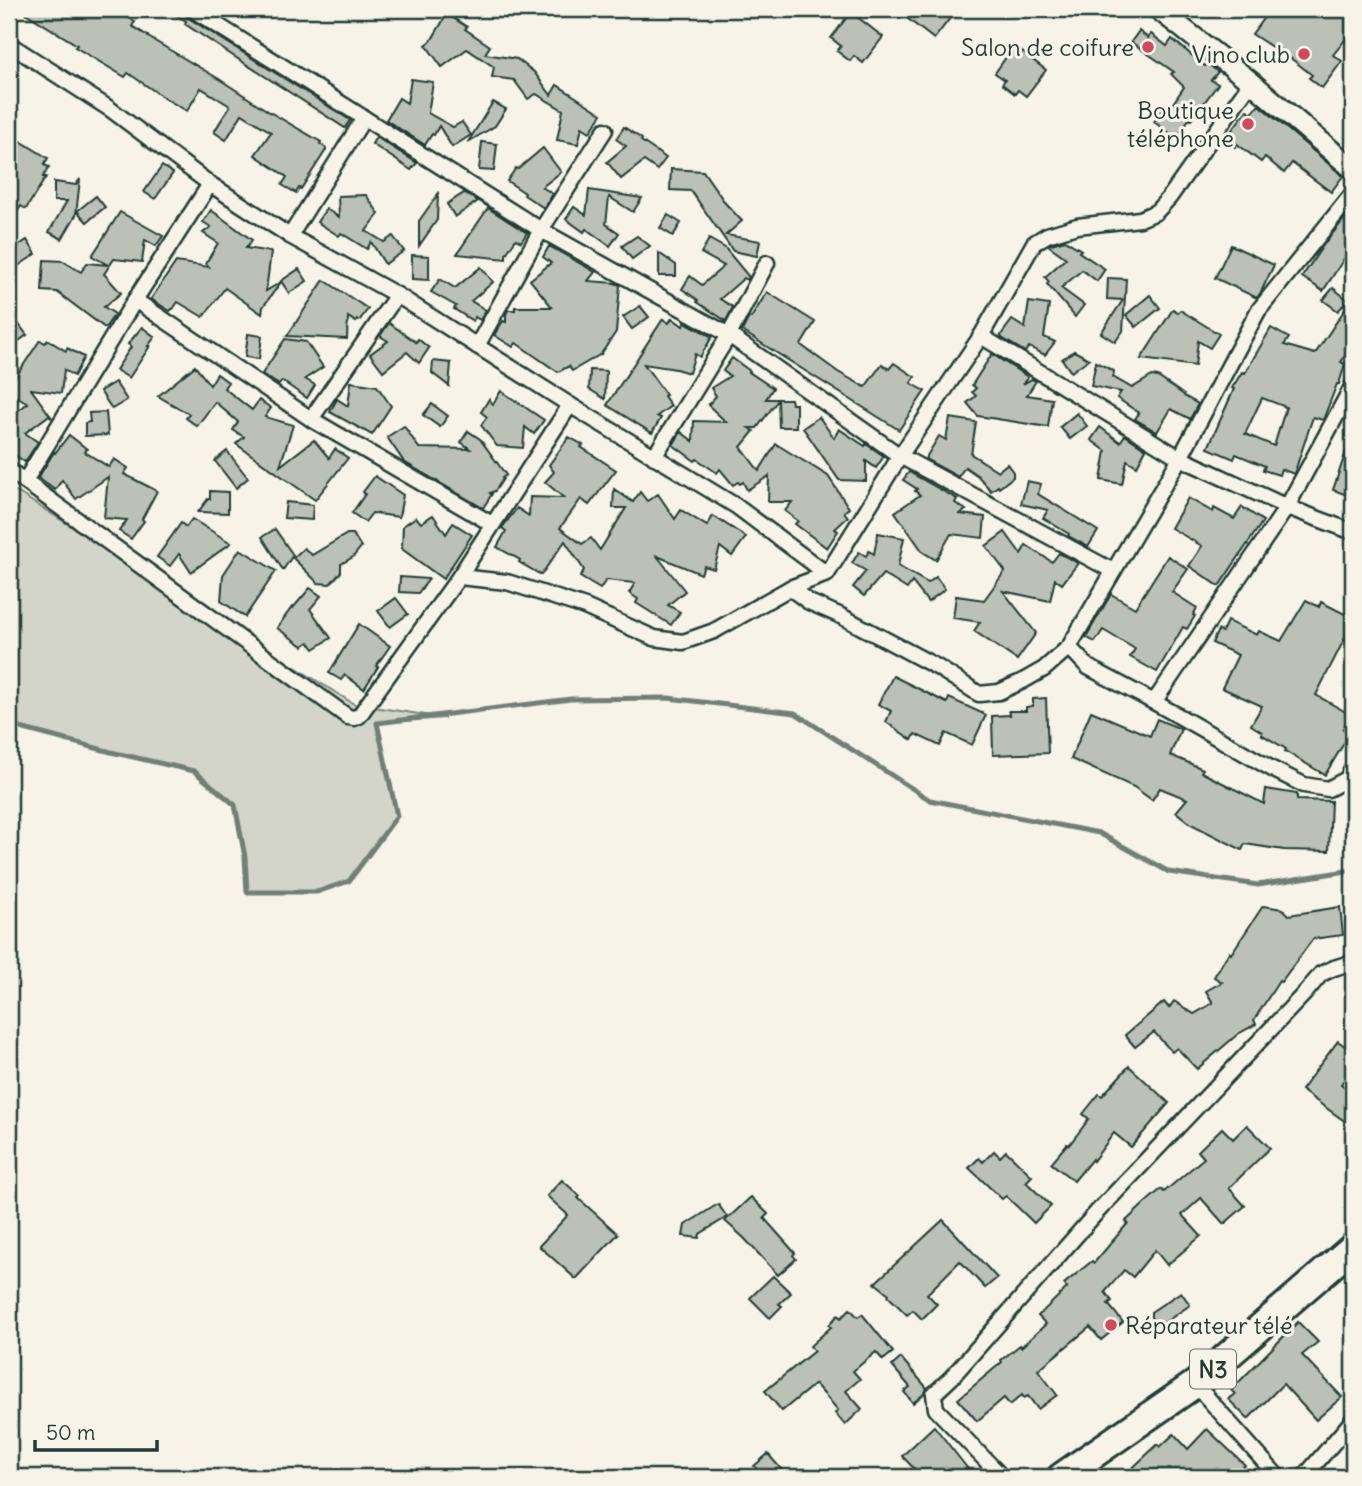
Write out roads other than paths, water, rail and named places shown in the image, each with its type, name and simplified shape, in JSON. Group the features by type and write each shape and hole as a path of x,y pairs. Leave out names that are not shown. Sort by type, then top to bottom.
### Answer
{"highway":[{"name":"N3","path":"1061,1477 1195,1384 1353,1247"}],"street":[{"path":"192,9 541,230 729,335 900,456 1113,571"},
{"path":"1158,9 1251,82 1353,169"},
{"path":"9,44 110,109 210,184 290,236 397,295 653,457 736,506 827,574"},
{"path":"459,577 507,582 585,607 654,638 683,642 714,631 790,589 827,574 900,456 981,337 1034,243 1047,235 1077,226 1140,219 1156,212 1169,198 1251,82"},
{"path":"290,236 365,118"},
{"path":"477,346 541,230 606,130"},
{"path":"26,481 135,300 210,184"},
{"path":"790,589 808,602 839,615 937,667 979,694 999,692 1044,669 1069,647 1180,458 1258,311 1353,192"},
{"path":"653,457 729,335 767,263"},
{"path":"311,419 397,295"},
{"path":"135,300 311,419 492,524"},
{"path":"981,337 1180,458 1287,507 1353,532"},
{"path":"1154,702 1287,507 1353,385"},
{"path":"9,470 348,717 354,718 359,716 459,577 570,405"},
{"path":"1069,647 1088,667 1304,785 1328,789 1347,779 1353,766"},
{"path":"1002,1477 936,1409 934,1394 1097,1212 1321,974 1353,962"},
{"path":"1195,1384 1278,1477"},
{"path":"1304,1477 1353,1420"}],"waterway":[{"path":"9,725 194,771 235,805 245,857 247,892 317,892 349,881 397,816 377,723 571,699 668,698 795,713 930,800 1099,833 1169,872 1258,885 1353,870"}],"place":[{"name":"Salon de coifure","path":"1148,47"},
{"name":"Vino club","path":"1304,54"},
{"name":"Boutique téléphone","path":"1248,124"},
{"name":"Réparateur télé","path":"1111,1325"}]}
